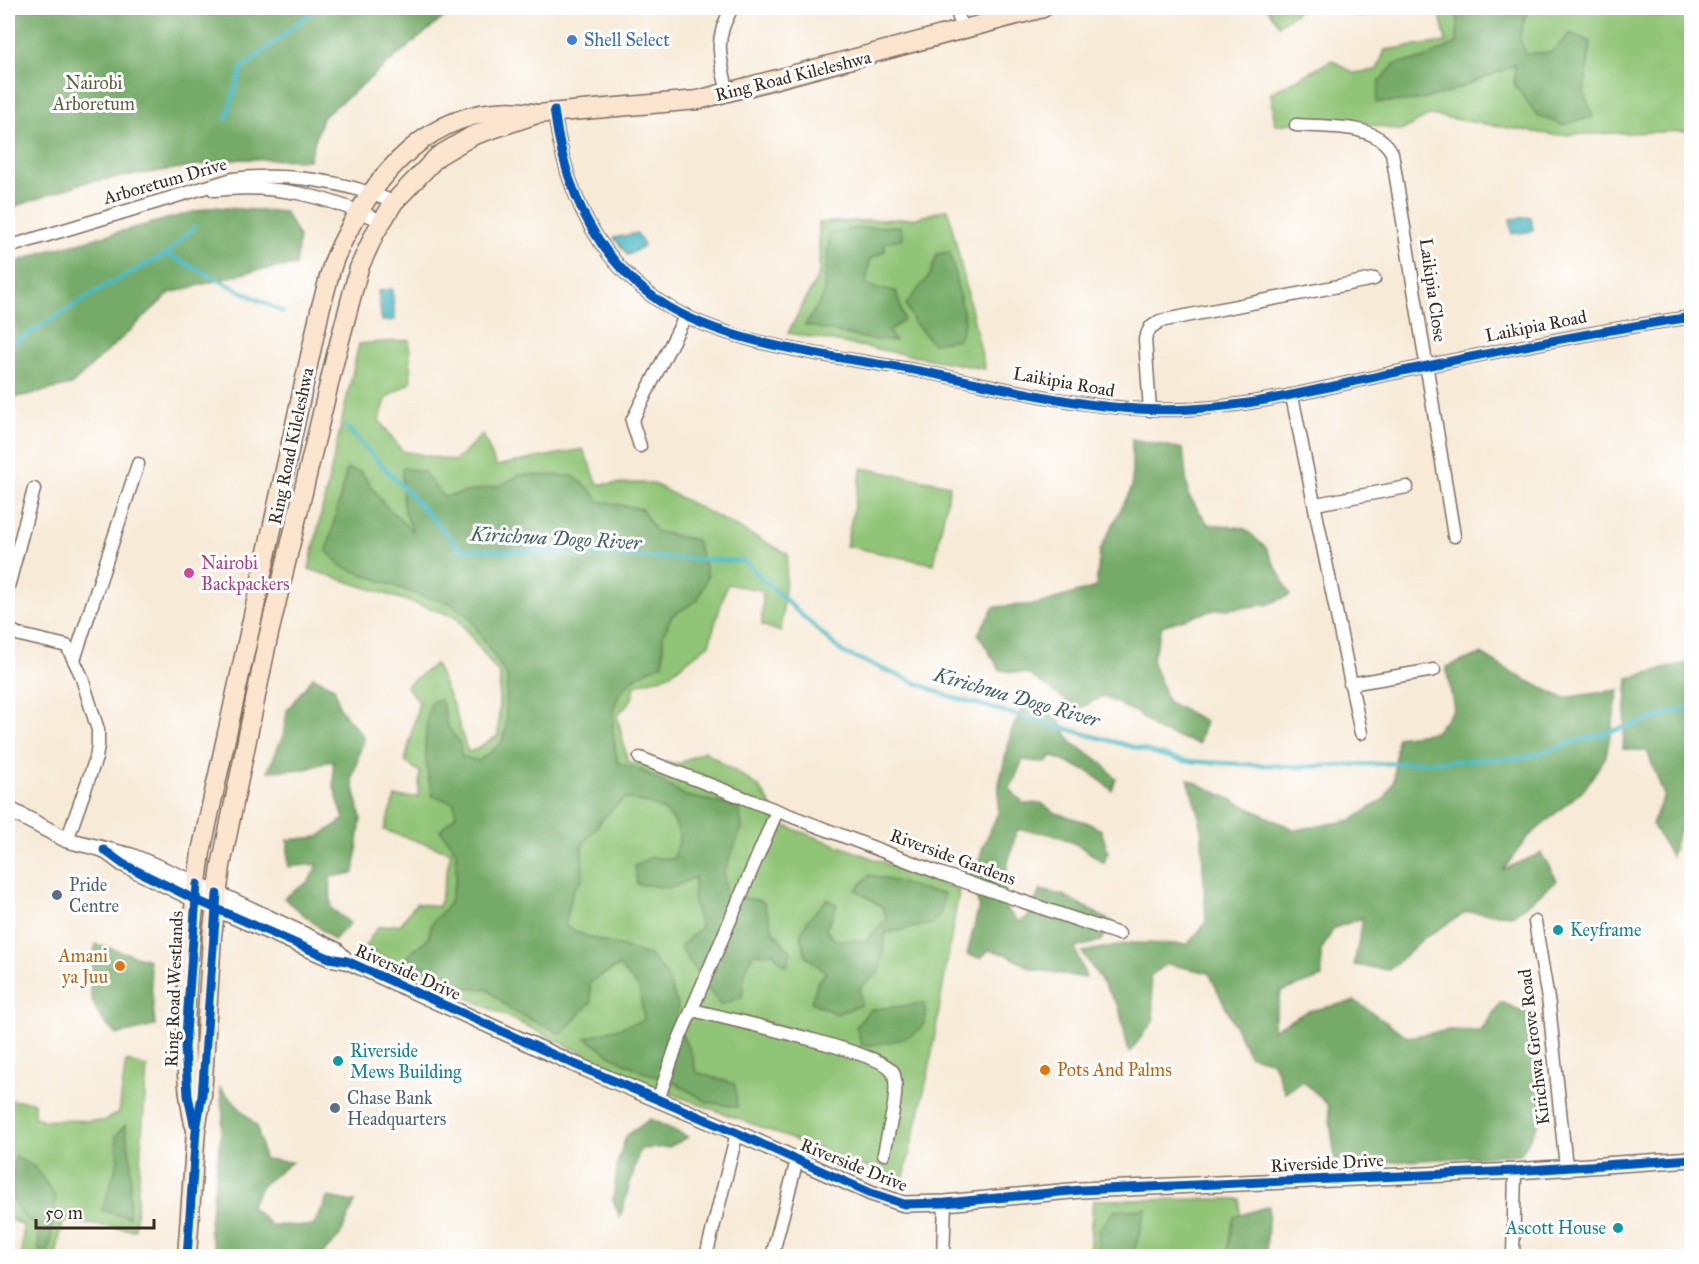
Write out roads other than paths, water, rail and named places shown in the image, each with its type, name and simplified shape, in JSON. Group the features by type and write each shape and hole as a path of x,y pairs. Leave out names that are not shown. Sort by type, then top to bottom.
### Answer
{"main road":[{"name":"Ring Road Kileleshwa","path":"195,892 201,852 321,306 335,259 359,212 371,193 417,142 446,125 471,116 506,109 545,112 651,106 698,100 1044,8"},
{"name":"Ring Road Kileleshwa","path":"216,901 268,638 359,268 394,202 438,156 472,136 545,112"},
{"name":"Ring Road Westlands","path":"195,892 185,1048 188,1096 196,1130"},
{"name":"Ring Road Westlands","path":"187,1257 196,1130 202,1096 216,901"}],"street":[{"path":"728,93 718,47 722,29 732,8"},
{"path":"956,8 963,31"},
{"name":"Laikipia Road","path":"545,112 559,144 566,173 589,226 604,249 657,300 686,315 737,335 1049,398 1124,410 1193,409 1292,396 1607,329 1692,317"},
{"name":"Laikipia Close","path":"1296,125 1363,131 1379,138 1389,148 1406,226 1454,536"},
{"name":"Arboretum Drive","path":"8,247 232,179 250,177 305,179 371,193 394,202"},
{"path":"180,195 258,186 299,192 333,201 382,221"},
{"path":"1150,410 1145,339 1150,328 1160,321 1374,279"},
{"path":"640,446 632,421 686,315"},
{"path":"1292,396 1361,732"},
{"path":"75,660 138,464"},
{"path":"1316,504 1407,487"},
{"path":"8,587 34,489"},
{"path":"8,629 20,635 63,644 75,660 98,730 96,758 67,840"},
{"path":"1350,684 1434,670"},
{"name":"Riverside Gardens","path":"640,758 942,874 1119,934"},
{"name":"Riverside Drive","path":"8,809 67,840 104,850 123,864 336,950 346,961 871,1193 904,1204 945,1203 1081,1190 1515,1171 1692,1159"},
{"path":"658,1100 692,1011 777,811"},
{"name":"Kirichwa Grove Road","path":"1535,922 1549,1005 1566,1167"},
{"path":"692,1011 833,1046 890,1067 894,1074 895,1091 884,1154"},
{"path":"706,1257 737,1133"},
{"path":"772,1257 797,1160"},
{"path":"1513,1257 1515,1171"},
{"path":"942,1257 945,1203"}],"water":[{"path":"1531,217 1533,231 1512,234 1510,219"},
{"path":"637,233 644,246 628,255 614,238"},
{"path":"392,289 395,320 382,321 378,291"}],"waterway":[{"path":"226,119 241,69 316,8"},
{"path":"8,346 107,285 166,254 194,227"},
{"name":"Kirichwa Dogo River","path":"166,254 283,312"},
{"name":"Kirichwa Dogo River","path":"346,427 461,549 743,561 842,652 948,696 1184,761 1299,767 1522,758 1692,707"}],"place":[{"name":"Shell Select","path":"572,40"},
{"name":"Nairobi Backpackers","path":"189,573"},
{"name":"Pride Centre","path":"57,895"},
{"name":"Keyframe","path":"1558,930"},
{"name":"Amani ya Juu","path":"120,966"},
{"name":"Riverside Mews Building","path":"338,1061"},
{"name":"Pots And Palms","path":"1045,1070"},
{"name":"Chase Bank Headquarters","path":"335,1108"},
{"name":"Ascott House","path":"1618,1228"}],"park label":[{"name":"Nairobi Arboretum","path":"94,94"}]}
